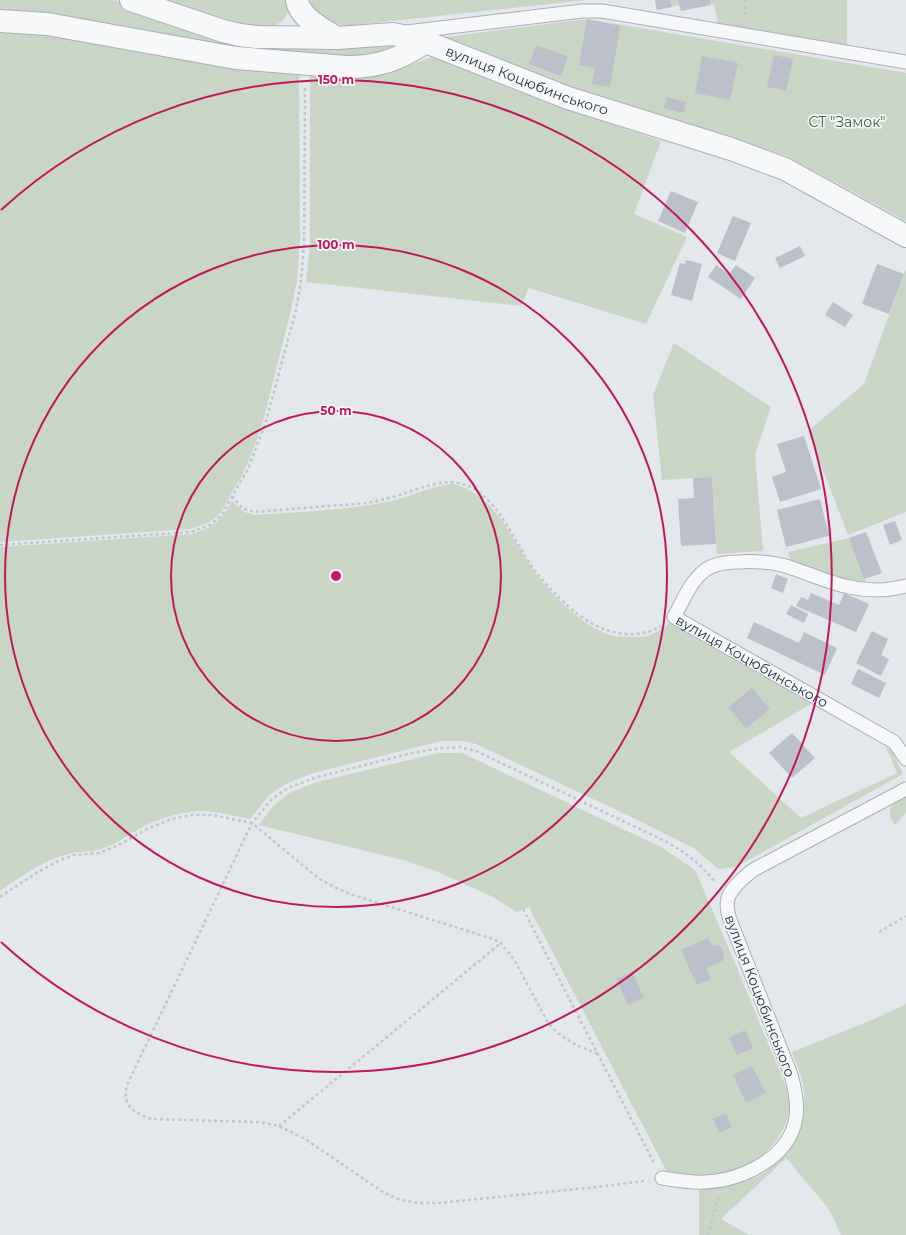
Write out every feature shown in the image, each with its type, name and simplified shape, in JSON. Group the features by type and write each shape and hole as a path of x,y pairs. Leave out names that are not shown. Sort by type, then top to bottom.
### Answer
{"street":[{"name":"вулиця Коцюбинського","path":"131,0 223,31 256,37 337,38 393,34 426,42 568,98 731,149 785,169 906,236"},
{"path":"276,38 290,27 294,19 298,3"},
{"path":"298,3 311,21 337,38"},
{"path":"0,21 47,24 236,58 346,67 367,66 395,60 426,42"}],"lane":[{"path":"393,34 582,11 602,12 906,62"},
{"name":"вулиця Коцюбинського","path":"906,586 886,590 862,589 834,583 783,566 762,562 728,562 714,565 705,570 699,576 687,593 674,617 894,742 906,759"},
{"name":"вулиця Коцюбинського","path":"662,1178 691,1182 706,1182 742,1175 754,1170 776,1153 785,1143 792,1131 796,1119 797,1104 791,1075 730,920 727,908 728,899 739,883 753,870 906,789"}],"path":[{"path":"0,545 191,532 210,525 221,516 248,469 266,421 296,310 301,281 304,244 304,64"},
{"path":"232,496 242,508 254,512 372,502 384,500 441,483 458,482 472,489 491,504 504,520 536,571 573,610 587,621 612,633 630,634 651,631 674,617"},
{"path":"523,909 662,1178 566,1190 533,1192 439,1203 419,1203 400,1200 383,1192 305,1139 279,1126 260,1122 150,1119 138,1114 129,1106 125,1095 127,1086 252,823 272,799 288,788 314,778 412,753 441,748 460,747 490,758 667,842 687,853 700,864 728,899"},
{"path":"0,897 38,872 60,860 74,855 99,853 119,845 147,829 171,819 192,815 212,815 252,823 318,878 334,887 350,894 493,939 501,943 515,961 553,1030 571,1043 598,1055"},
{"path":"878,932 906,916"},
{"path":"279,1126 501,943"},
{"path":"708,1235 726,1179"}],"green space":[{"path":"0,0 114,0 220,35 388,40 405,46 361,63 0,16"},
{"path":"148,0 291,0 287,13 280,22 276,25 258,31"},
{"path":"308,0 586,0 345,26 324,17 311,5"},
{"path":"655,0 847,0 847,45 718,24 714,4 681,11 679,5 657,10"},
{"name":"СТ \"Замок\"","path":"587,19 906,73 906,221 787,156 571,91 438,38"},
{"path":"0,27 299,71 300,240 297,281 264,418 252,453 241,477 219,515 208,523 190,529 0,542"},
{"path":"432,57 543,101 661,141 634,214 687,237 646,324 529,288 521,306 306,282 310,245 310,73 398,69"},
{"path":"906,269 906,512 848,535 808,431 864,384"},
{"path":"674,343 771,407 755,455 763,551 717,554 712,477 662,480 653,395"},
{"path":"453,484 468,489 491,507 545,585 562,603 589,625 612,635 621,637 641,637 653,634 669,623 811,704 729,752 801,818 897,773 886,747 892,751 903,774 736,867 718,869 695,849 623,813 476,744 463,741 441,741 313,773 286,784 270,794 250,819 223,813 197,811 162,819 146,825 104,848 94,851 63,855 44,863 0,891 0,547 192,534 206,529 216,522 224,514 232,501 244,512 255,515 320,511 386,502 436,487"},
{"path":"849,538 866,583 845,581 791,563 788,552"},
{"path":"438,753 462,753 661,847 695,870 738,970 784,1082 788,1096 788,1118 781,1134 770,1148 756,1160 732,1170 700,1176 688,1176 667,1172 529,907 517,912 493,897 438,872 407,861 259,825 273,806 289,793 317,782"},
{"path":"906,796 906,813 895,825 890,815 891,808 894,804"},
{"path":"906,1004 906,1235 841,1235 829,1209 786,1158 721,1219 749,1235 699,1235 699,1190 737,1183 761,1175 782,1157 796,1139 803,1119 804,1096 802,1080 792,1052 874,1019"}],"building":[{"path":"655,0 670,0 672,7 657,10"},
{"path":"678,0 710,0 711,5 681,11"},
{"path":"587,19 620,26 610,87 592,84 595,68 579,65"},
{"path":"537,45 568,57 561,76 529,64"},
{"path":"774,55 793,59 786,91 767,87"},
{"path":"702,56 738,63 730,100 695,93"},
{"path":"667,97 686,102 684,113 664,108"},
{"path":"671,191 698,202 685,233 658,221"},
{"path":"733,216 751,223 735,261 717,253"},
{"path":"800,246 805,256 780,268 775,258"},
{"path":"686,260 702,264 692,301 671,295 680,263 685,264"},
{"path":"877,264 904,274 889,314 862,304"},
{"path":"716,265 729,274 736,265 755,278 741,299 708,277"},
{"path":"833,302 853,315 845,327 825,315"},
{"path":"804,436 821,489 780,502 772,477 786,472 777,444"},
{"path":"712,477 716,544 681,546 678,499 694,498 693,478"},
{"path":"820,499 829,536 786,547 777,510"},
{"path":"895,521 902,540 890,545 883,525"},
{"path":"866,532 882,573 864,579 849,538"},
{"path":"776,574 788,579 783,593 771,588"},
{"path":"811,593 839,605 844,593 869,604 856,632 796,606 801,597 808,600"},
{"path":"791,605 808,614 804,623 786,614"},
{"path":"754,622 799,643 804,632 837,648 825,675 747,638"},
{"path":"872,631 888,639 881,655 889,659 881,676 856,663"},
{"path":"858,669 886,683 879,698 851,684"},
{"path":"752,688 770,709 746,729 728,707"},
{"path":"792,733 815,758 792,778 769,753"},
{"path":"708,938 712,946 718,945 722,948 724,956 722,961 706,968 711,979 697,985 681,950"},
{"path":"632,972 644,998 628,1005 616,979"},
{"path":"745,1030 753,1048 737,1055 729,1038"},
{"path":"752,1066 766,1093 746,1103 733,1075"},
{"path":"726,1113 732,1127 719,1133 713,1119"}]}
